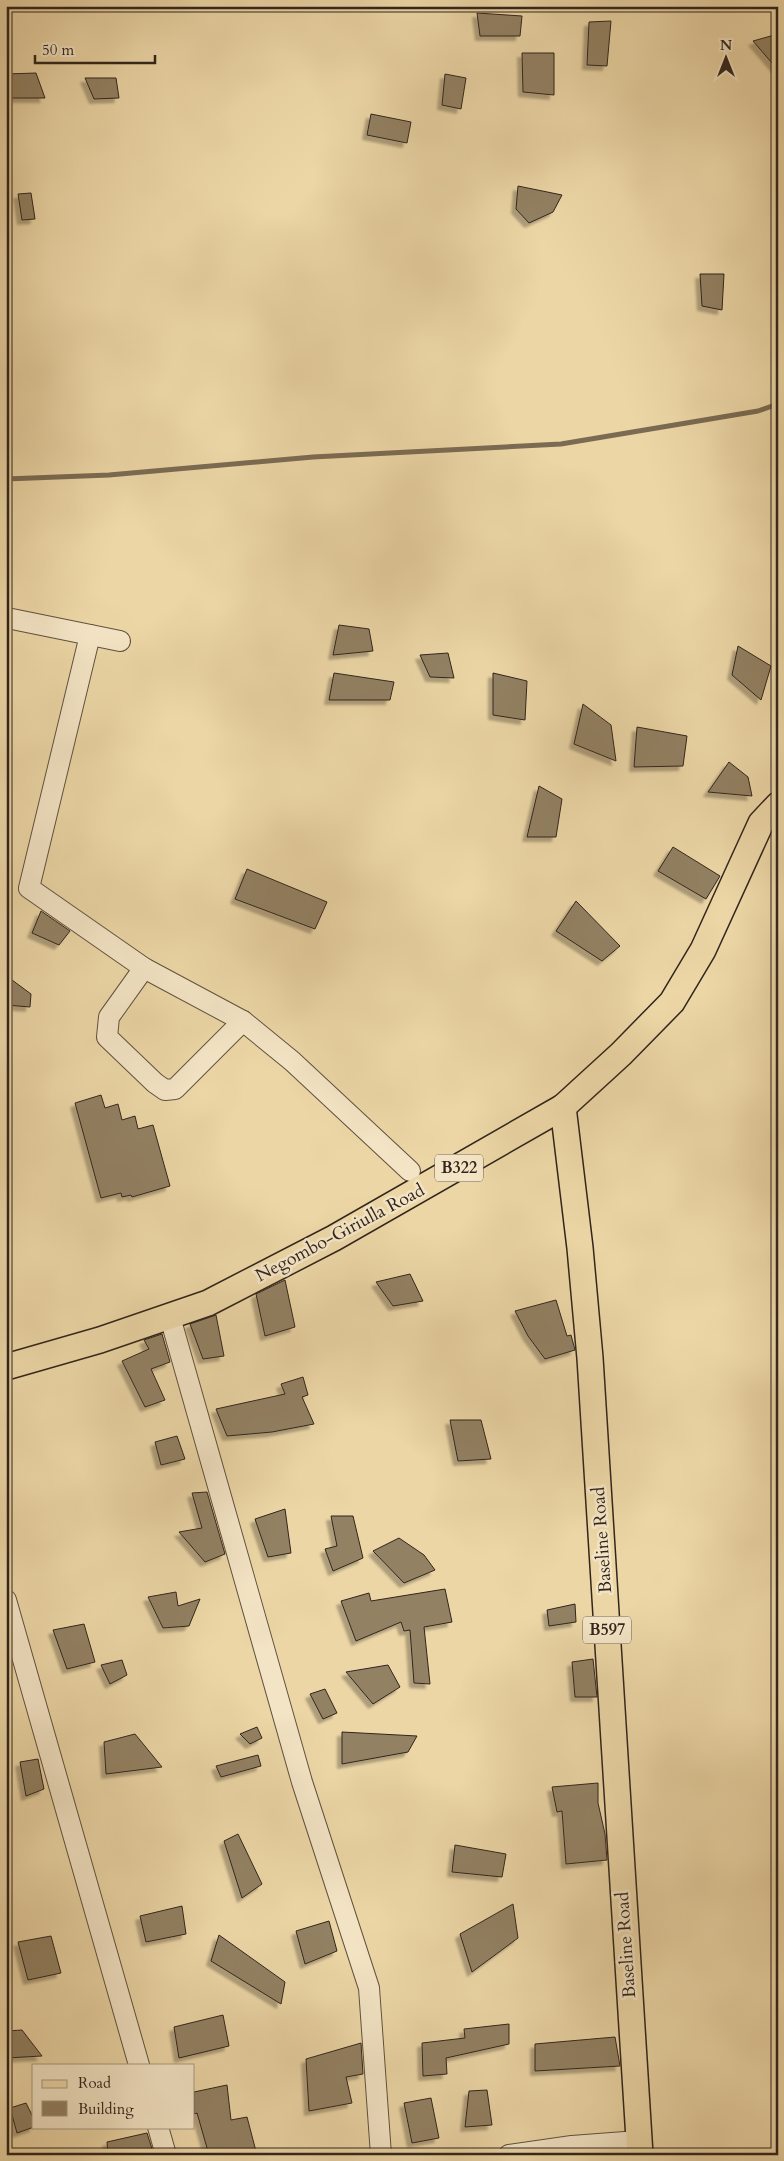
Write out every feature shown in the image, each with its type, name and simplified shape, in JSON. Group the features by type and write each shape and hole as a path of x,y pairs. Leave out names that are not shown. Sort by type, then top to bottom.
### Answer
{"main road":[{"name":"Negombo-Giriulla Road","path":"6,1367 170,1317 208,1303 334,1238 563,1107 621,1054 672,1002 703,950 761,823 778,805"},
{"name":"Baseline Road","path":"563,1107 580,1248 590,1358 639,2148"}],"street":[{"path":"12,619 120,641"},
{"path":"90,635 29,888 144,968 243,1021 292,1061 410,1171"},
{"path":"144,968 109,1017 107,1037 155,1083 165,1090 175,1089 243,1021"},
{"path":"170,1317 302,1782 369,1988 381,2155"},
{"path":"6,1600 139,2064"},
{"path":"158,2128 166,2155"},
{"path":"509,2155 572,2146 639,2148"}],"building":[{"path":"477,13 522,16 520,36 480,36"},
{"path":"611,21 607,66 587,65 589,22"},
{"path":"778,34 778,70 753,41"},
{"path":"522,53 554,53 554,95 523,92"},
{"path":"36,73 45,98 12,98 6,83 6,74"},
{"path":"445,74 466,78 461,109 442,105"},
{"path":"85,78 116,78 119,98 94,99"},
{"path":"371,114 411,122 407,143 367,135"},
{"path":"518,186 562,195 553,212 529,223 516,209"},
{"path":"31,193 35,219 22,220 18,194"},
{"path":"700,274 724,274 722,310 702,306"},
{"path":"339,625 369,629 373,651 333,655"},
{"path":"738,646 771,666 761,700 732,675"},
{"path":"448,653 454,678 430,677 420,655"},
{"path":"334,673 394,682 390,700 329,700"},
{"path":"493,673 527,681 525,720 493,715"},
{"path":"583,704 611,725 616,761 574,744"},
{"path":"637,727 687,736 683,766 634,767"},
{"path":"729,762 748,777 752,796 708,792"},
{"path":"539,786 562,799 556,837 527,837"},
{"path":"673,847 720,876 706,899 658,871"},
{"path":"247,869 327,902 315,929 235,899"},
{"path":"576,901 620,946 602,961 556,931"},
{"path":"41,911 70,931 59,945 32,933"},
{"path":"8,977 31,994 30,1007 6,1005"},
{"path":"101,1095 105,1108 118,1104 122,1120 135,1116 138,1129 153,1125 170,1186 132,1197 131,1195 122,1197 121,1193 101,1198 75,1103"},
{"path":"410,1274 423,1301 393,1306 376,1282"},
{"path":"285,1280 295,1327 265,1336 256,1294"},
{"path":"556,1300 567,1336 571,1335 575,1350 545,1359 528,1336 515,1311"},
{"path":"216,1315 224,1356 203,1359 190,1324"},
{"path":"162,1334 170,1362 151,1369 165,1400 145,1407 122,1361 149,1349 144,1340"},
{"path":"303,1377 308,1395 302,1397 314,1424 272,1432 227,1436 216,1409 285,1394 281,1384"},
{"path":"450,1420 481,1420 491,1459 458,1461"},
{"path":"177,1436 185,1459 161,1465 155,1442"},
{"path":"207,1492 225,1554 205,1562 179,1532 202,1528 192,1493"},
{"path":"285,1509 291,1553 268,1557 255,1519"},
{"path":"331,1516 353,1516 363,1558 333,1571 325,1549 337,1546"},
{"path":"399,1538 424,1555 435,1570 404,1583 373,1551"},
{"path":"445,1589 452,1622 424,1627 430,1684 414,1683 410,1630 404,1631 401,1622 356,1641 341,1601 369,1593 371,1601"},
{"path":"176,1592 178,1606 200,1599 189,1626 163,1628 148,1597"},
{"path":"575,1604 576,1622 549,1626 547,1610"},
{"path":"84,1624 95,1662 67,1669 53,1630"},
{"path":"593,1659 597,1697 575,1697 572,1662"},
{"path":"122,1660 127,1675 110,1684 101,1665"},
{"path":"388,1665 400,1687 373,1704 346,1672"},
{"path":"325,1689 337,1713 323,1719 310,1694"},
{"path":"257,1727 262,1738 250,1744 240,1734"},
{"path":"342,1732 417,1736 408,1752 342,1764"},
{"path":"135,1734 162,1767 106,1774 104,1742"},
{"path":"258,1755 261,1766 221,1777 216,1766"},
{"path":"38,1759 44,1789 26,1796 20,1762"},
{"path":"598,1783 598,1803 605,1834 607,1860 566,1864 562,1811 557,1812 552,1787"},
{"path":"238,1834 262,1884 242,1898 224,1841"},
{"path":"455,1845 506,1854 502,1877 452,1872"},
{"path":"513,1904 518,1938 472,1972 460,1934"},
{"path":"182,1906 186,1934 146,1942 140,1916"},
{"path":"329,1921 337,1951 305,1964 296,1931"},
{"path":"219,1935 285,1982 281,2004 211,1961"},
{"path":"51,1936 61,1973 28,1980 18,1942"},
{"path":"223,2015 229,2046 179,2058 174,2027"},
{"path":"509,2024 509,2044 446,2058 447,2074 423,2076 422,2043 465,2038 464,2029"},
{"path":"22,2030 42,2056 6,2058 6,2031"},
{"path":"615,2037 620,2066 535,2071 535,2044"},
{"path":"361,2043 363,2074 346,2077 352,2103 309,2111 306,2059"},
{"path":"227,2085 231,2120 247,2117 257,2155 209,2155 197,2113 195,2114 195,2092"},
{"path":"487,2090 492,2125 465,2127 469,2091"},
{"path":"431,2098 439,2138 412,2143 404,2103"},
{"path":"26,2103 32,2115 32,2128 17,2133 10,2108"},
{"path":"147,2133 154,2155 108,2155 107,2142"}],"waterway":[{"path":"6,479 109,475 313,457 561,444 758,411 778,404"}]}
